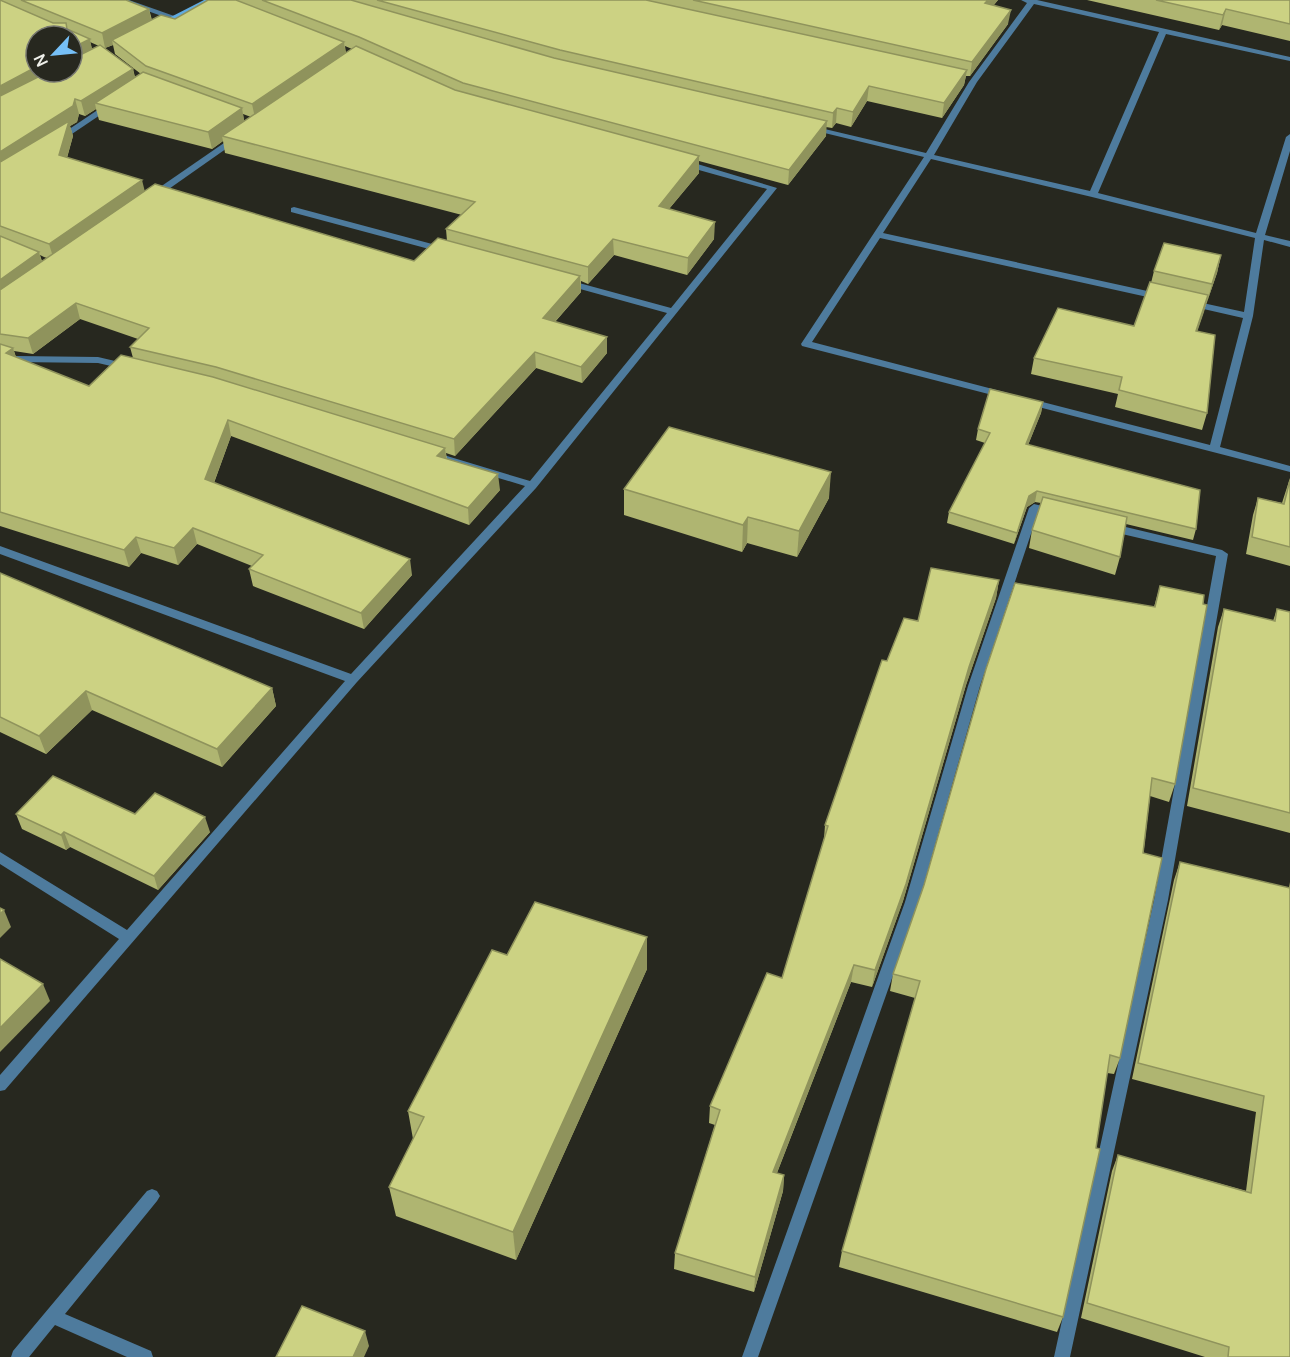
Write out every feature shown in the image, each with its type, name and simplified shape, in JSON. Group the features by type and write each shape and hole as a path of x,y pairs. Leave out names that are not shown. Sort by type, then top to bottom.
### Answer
{"main road":[{"path":"144,33 212,0"}],"street":[{"path":"121,0 173,17"},
{"path":"212,0 224,4"},
{"path":"1290,59 1030,1 973,82 929,156 806,344 1290,469"},
{"path":"1093,194 1163,31"},
{"path":"961,80 973,82"},
{"path":"48,146 116,102"},
{"path":"802,126 1093,194 1290,244"},
{"path":"140,205 246,131"},
{"path":"1214,449 1248,316 1260,236 1290,138"},
{"path":"0,1085 353,679 532,485 772,188 672,160"},
{"path":"294,210 454,252"},
{"path":"878,235 1167,298"},
{"path":"558,280 672,311"},
{"path":"1179,301 1248,316"},
{"path":"0,354 15,358 98,360 142,370"},
{"path":"420,451 532,485"},
{"path":"750,1357 912,902 974,686 1034,508 1067,516"},
{"path":"1062,1357 1161,900 1222,554 1100,524"},
{"path":"0,550 353,679"},
{"path":"0,857 127,937"},
{"path":"20,1357 152,1196"},
{"path":"54,1317 145,1357"}],"building":[{"path":"0,0 53,23 66,23 24,24 24,73 0,86"},
{"path":"21,0 126,0 149,9 102,33"},
{"path":"208,0 236,0 344,42 252,104 146,66 112,40 161,15 175,19"},
{"path":"262,0 351,0 554,58 827,121 789,170 463,83 359,37"},
{"path":"377,0 646,0 967,70 944,103 869,86 853,112 837,108 833,113 560,50"},
{"path":"693,0 988,0 985,3 1011,10 972,62"},
{"path":"1156,0 1290,0 1290,24 1226,9 1223,15"},
{"path":"100,45 133,69 81,101 75,99 73,106 0,152 0,96 24,84 84,84 84,53"},
{"path":"356,46 455,90 699,156 659,206 715,222 688,258 613,239 588,267 446,229 475,202 222,136"},
{"path":"143,72 242,108 208,132 95,103"},
{"path":"69,121 59,155 142,180 49,244 0,226 0,162"},
{"path":"155,184 414,261 438,238 580,276 543,318 607,337 581,367 535,352 454,439 216,367 130,347 149,328 76,303 28,338 0,334 0,290"},
{"path":"0,236 39,252 0,280"},
{"path":"1164,243 1221,255 1212,284 1154,271"},
{"path":"1150,282 1208,295 1196,331 1215,335 1207,413 1119,390 1122,377 1034,358 1058,308 1134,326"},
{"path":"0,344 13,348 6,353 89,386 121,355 213,377 445,448 437,456 498,474 468,508 228,420 205,479 410,559 361,613 249,569 263,555 193,528 174,548 136,537 124,550 0,512"},
{"path":"990,389 1043,402 1026,444 1200,490 1196,529 1037,491 1029,496 1017,533 949,512 990,433 978,429"},
{"path":"669,427 831,472 799,531 748,517 743,525 624,489"},
{"path":"1290,480 1290,547 1252,537 1258,498 1284,504"},
{"path":"1043,497 1127,517 1120,557 1032,530"},
{"path":"931,568 999,580 969,667 906,884 875,970 854,965 773,1172 784,1175 755,1277 675,1253 720,1110 710,1106 767,973 782,978 828,826 825,825 882,660 887,661 904,618 918,621"},
{"path":"0,573 272,688 217,749 86,691 39,736 0,717"},
{"path":"1015,583 1155,607 1160,586 1204,595 1203,604 1207,605 1175,784 1152,778 1143,853 1162,858 1120,1058 1110,1055 1096,1148 1100,1149 1063,1317 842,1251 920,981 893,974 924,885 986,669"},
{"path":"1224,609 1275,621 1277,609 1290,612 1290,813 1193,788"},
{"path":"53,776 135,814 155,793 205,817 154,876 64,832 61,835 16,814"},
{"path":"1180,862 1290,888 1290,1357 1228,1357 1229,1347 1087,1303 1118,1155 1251,1193 1264,1096 1138,1063"},
{"path":"535,902 647,937 513,1232 389,1187 424,1117 408,1111 492,950 507,955"},
{"path":"0,959 43,984 0,1028"},
{"path":"302,1306 365,1331 353,1357 276,1357"}]}
